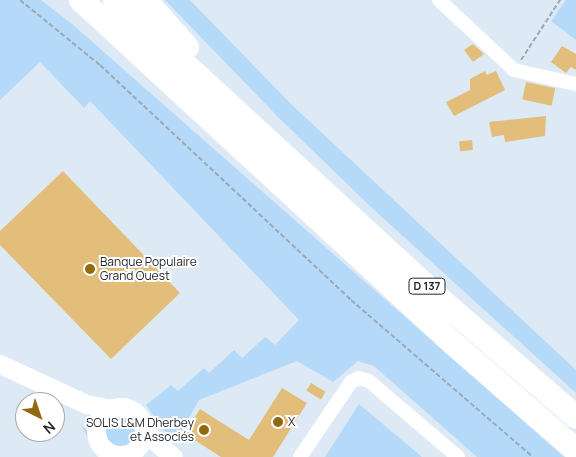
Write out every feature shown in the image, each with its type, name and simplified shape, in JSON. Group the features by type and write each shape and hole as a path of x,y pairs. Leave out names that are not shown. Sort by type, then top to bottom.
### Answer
{"highway":[{"path":"63,0 124,43"},
{"name":"D 137","path":"81,0 124,43 454,344 576,450"},
{"name":"D 137","path":"115,0 449,306 576,417"},
{"path":"145,0 222,84 249,121"}],"street":[{"path":"438,0 514,70 576,84"},
{"path":"0,364 30,380 86,404 111,409 130,409 140,418 144,431 173,457"},
{"path":"300,457 351,382 359,378 369,381 458,457"},
{"path":"30,380 96,430"},
{"path":"111,409 100,417 96,430 99,442 107,454 131,452 155,457"},
{"path":"131,452 138,446 144,431"}],"path":[{"path":"20,0 100,66 350,300 532,457"},
{"path":"514,70 560,0"}],"shaded area":[{"path":"0,0 41,0 72,24 564,457 477,457 374,366 358,361 333,382 297,361 199,400 176,441 168,436 146,405 171,385 178,391 204,368 209,373 234,350 242,358 265,337 275,345 299,320 90,101 84,108 40,62 0,100"},
{"path":"165,0 190,0 292,105 576,370 576,393 372,208 279,118"},
{"path":"566,0 576,0 576,40 551,21"},
{"path":"359,404 422,457 325,457"},
{"path":"121,414 133,419 138,431 133,443 121,448 109,443 104,431 109,419"},
{"path":"82,426 90,433 97,457"}],"building":[{"path":"473,44 484,54 473,62 464,50"},
{"path":"562,46 576,54 576,70 571,67 566,73 551,62"},
{"path":"485,71 487,75 496,71 505,90 454,116 446,102 470,90 470,79"},
{"path":"526,82 555,88 552,106 522,100"},
{"path":"546,116 545,136 505,142 504,135 492,137 489,122"},
{"path":"472,140 473,150 460,151 459,141"},
{"name":"Banque Populaire Grand Ouest","path":"63,171 180,293 111,359 0,245 0,231"},
{"path":"311,383 326,392 321,399 306,391"},
{"name":"X","path":"282,388 307,403 273,457 221,457 185,434 200,409 249,440"}],"place":[{"name":"Banque Populaire Grand Ouest","path":"90,269"},
{"name":"X","path":"278,422"},
{"name":"SOLIS L&M Dherbey et Associés","path":"204,430"}]}
